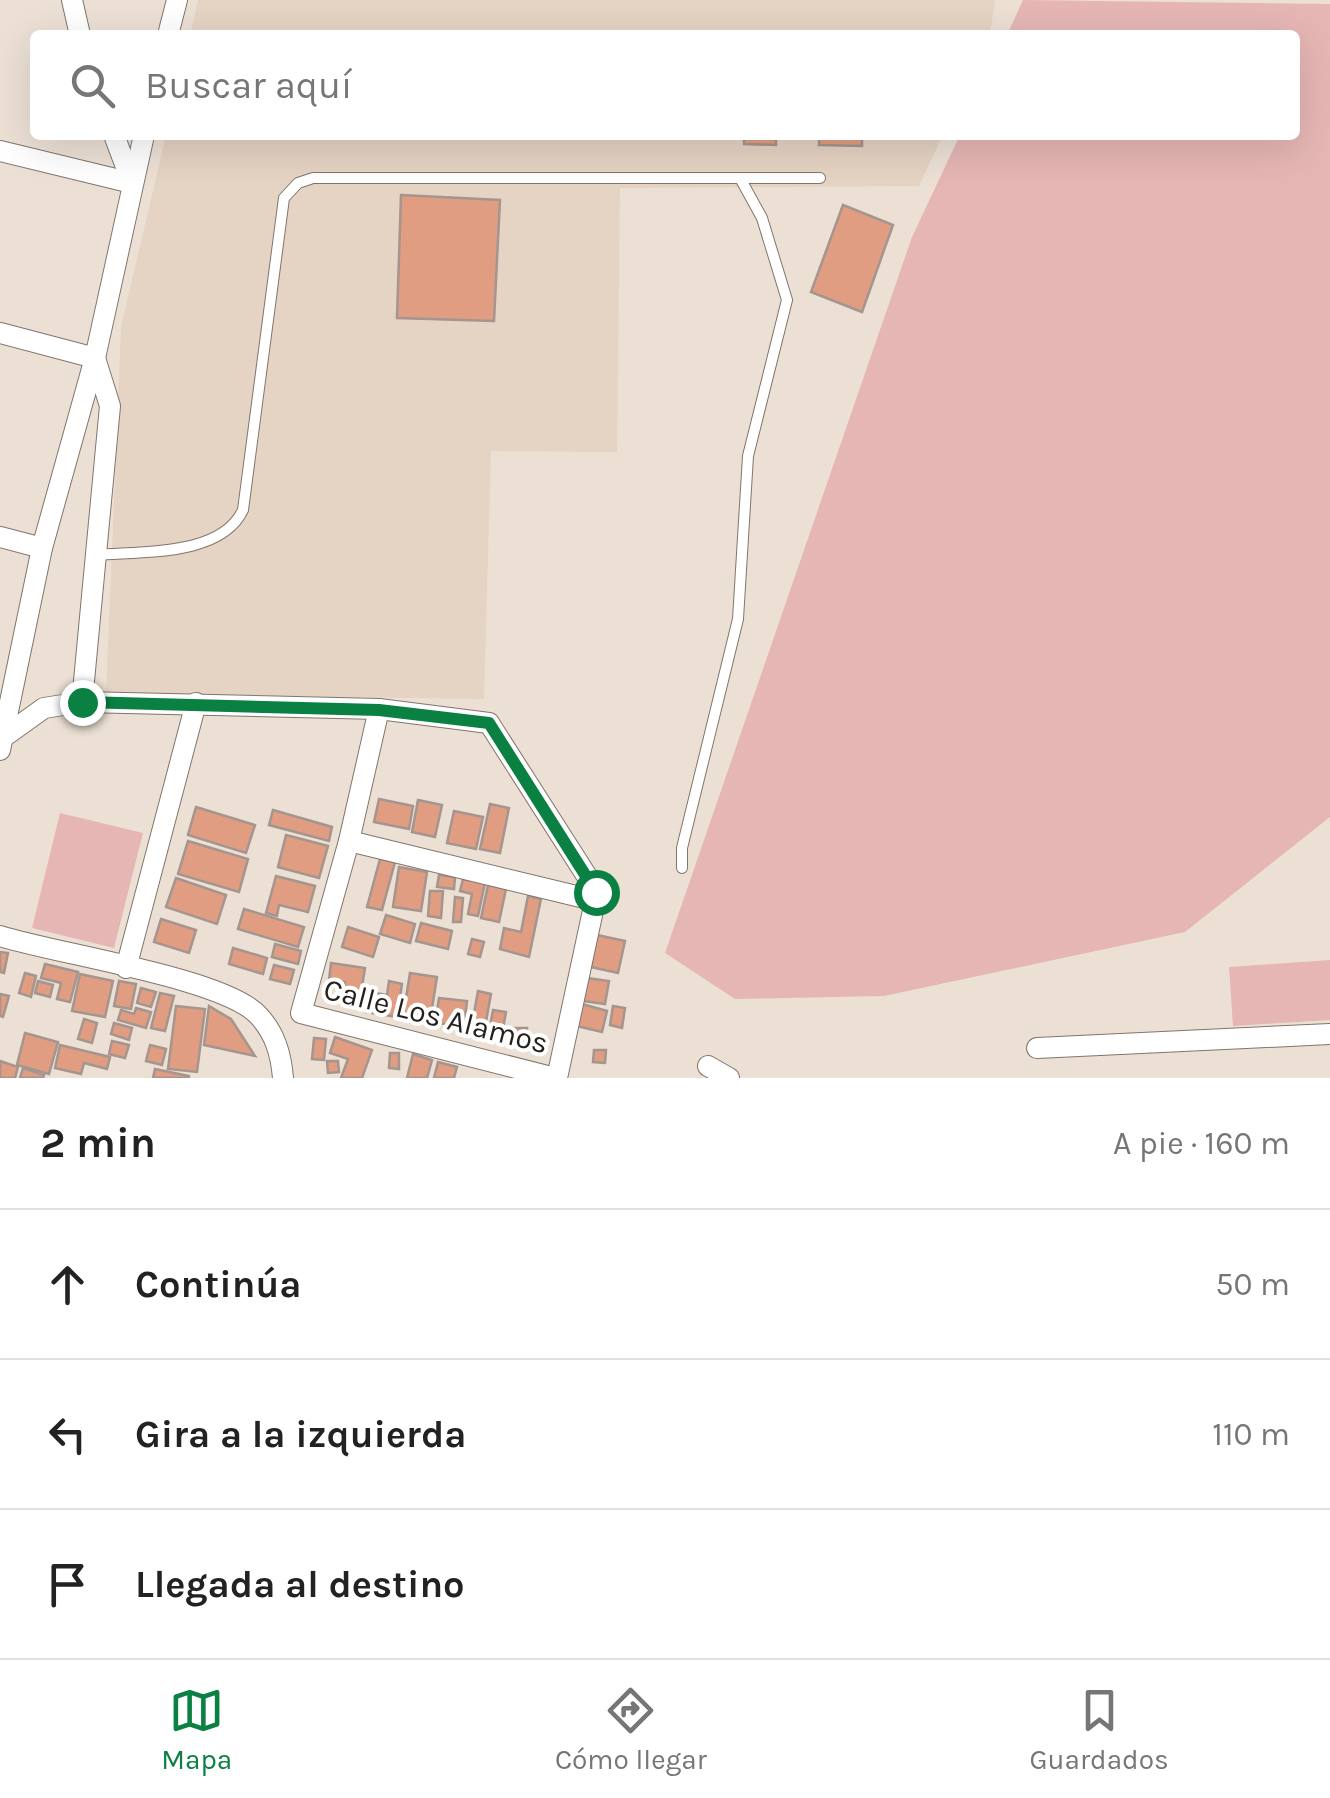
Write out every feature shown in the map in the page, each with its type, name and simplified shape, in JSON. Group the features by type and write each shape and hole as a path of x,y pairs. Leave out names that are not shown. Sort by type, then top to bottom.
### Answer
{"street":[{"path":"72,0 79,30"},
{"path":"169,30 177,0"},
{"path":"116,140 132,183"},
{"path":"1,742 42,548 95,358 143,140"},
{"path":"0,151 132,183"},
{"path":"0,333 95,358"},
{"path":"82,702 110,406 95,358"},
{"path":"0,537 42,548"},
{"path":"1,742 44,708 82,702 379,710 489,723 595,884 598,901 556,1078"},
{"path":"126,968 196,703"},
{"path":"379,710 350,840 598,901"},
{"name":"Calle Los Alamos","path":"350,840 302,1013 556,1078"},
{"path":"0,936 211,987 256,1012 280,1050 283,1078"},
{"path":"1037,1048 1330,1034"},
{"path":"708,1066 729,1078"}],"lane":[{"path":"96,556 210,542 238,521 284,198 298,183 313,178 820,178"},
{"path":"682,868 694,792 738,620 748,456 787,300 762,218 740,178"}],"shaded area":[{"path":"198,0 995,0 991,30 191,30"},
{"path":"1023,0 1330,4 1330,817 1185,932 884,996 735,999 665,953 912,237 958,140 1300,140 1300,30 1009,30"},
{"path":"165,140 941,140 919,186 620,188 617,452 491,451 484,699 106,694 121,327"},
{"path":"60,813 143,833 114,948 32,928"},
{"path":"1330,960 1330,1020 1233,1026 1229,967"}],"building":[{"path":"744,140 776,140 776,145 744,144"},
{"path":"819,140 862,140 862,146 819,145"},
{"path":"401,195 500,200 494,321 397,318"},
{"path":"843,205 893,225 862,312 811,292"},
{"path":"379,799 413,806 409,829 374,822"},
{"path":"418,800 442,805 435,837 412,832"},
{"path":"490,804 509,808 500,853 480,849"},
{"path":"196,807 255,825 246,853 188,835"},
{"path":"273,810 332,827 329,841 269,825"},
{"path":"454,811 483,817 476,849 447,843"},
{"path":"286,835 328,846 319,878 278,867"},
{"path":"188,841 248,859 239,892 178,874"},
{"path":"380,859 395,862 382,910 367,907"},
{"path":"399,867 427,872 421,911 393,907"},
{"path":"439,875 455,877 454,889 437,887"},
{"path":"276,876 315,886 308,912 279,905 277,916 266,913"},
{"path":"176,878 226,895 217,924 166,907"},
{"path":"463,879 485,883 478,916 468,914 472,894 460,891"},
{"path":"488,885 506,889 499,922 481,918"},
{"path":"430,891 443,891 441,918 428,916"},
{"path":"528,896 541,899 529,957 500,949 504,928 521,932"},
{"path":"455,897 463,898 461,922 453,922"},
{"path":"244,909 304,927 298,947 238,929"},
{"path":"386,915 415,924 410,943 380,934"},
{"path":"161,919 196,930 189,953 154,942"},
{"path":"421,923 452,931 448,949 416,941"},
{"path":"348,927 379,937 373,957 342,947"},
{"path":"597,935 625,941 618,973 591,967"},
{"path":"472,939 484,942 480,957 468,954"},
{"path":"275,944 301,951 298,964 272,957"},
{"path":"233,948 267,958 263,974 229,964"},
{"path":"0,952 8,953 4,973 0,972"},
{"path":"331,963 365,968 360,999 343,997 345,982 329,980"},
{"path":"45,964 78,972 70,1002 57,999 61,983 41,978"},
{"path":"274,965 294,970 290,984 270,979"},
{"path":"25,973 36,976 31,997 19,993"},
{"path":"410,973 437,977 430,1021 403,1017"},
{"path":"80,974 113,981 105,1017 72,1011"},
{"path":"587,978 609,981 605,1004 583,1001"},
{"path":"38,981 53,985 50,997 35,993"},
{"path":"119,981 136,984 131,1009 114,1006"},
{"path":"389,981 402,984 397,1017 366,1012 369,992 387,995"},
{"path":"141,988 156,992 151,1007 137,1003"},
{"path":"478,991 491,994 485,1027 472,1024"},
{"path":"160,993 174,996 165,1031 151,1028"},
{"path":"0,994 9,996 3,1017 0,1016"},
{"path":"439,998 467,1001 464,1026 435,1023"},
{"path":"582,1004 607,1011 602,1032 577,1026"},
{"path":"176,1006 205,1009 197,1072 168,1069"},
{"path":"209,1006 231,1019 255,1056 204,1045"},
{"path":"613,1006 625,1008 622,1028 610,1025"},
{"path":"136,1008 151,1012 146,1028 118,1020 121,1010 134,1014"},
{"path":"493,1010 506,1012 502,1034 489,1032"},
{"path":"84,1019 97,1023 92,1043 78,1039"},
{"path":"114,1023 132,1028 129,1040 111,1034"},
{"path":"512,1028 527,1028 527,1044 511,1043"},
{"path":"25,1033 58,1042 49,1074 17,1065"},
{"path":"335,1037 372,1050 362,1078 341,1078 348,1059 330,1053"},
{"path":"314,1038 326,1039 324,1060 312,1059"},
{"path":"112,1041 129,1045 125,1058 109,1054"},
{"path":"60,1045 110,1057 107,1069 84,1063 81,1074 55,1068"},
{"path":"150,1045 166,1049 162,1065 146,1061"},
{"path":"594,1050 606,1050 605,1063 593,1062"},
{"path":"390,1053 399,1053 399,1069 389,1068"},
{"path":"413,1054 432,1060 427,1078 407,1078"},
{"path":"0,1061 18,1067 15,1078 0,1078"},
{"path":"327,1061 338,1061 339,1072 328,1073"},
{"path":"438,1062 457,1067 454,1078 434,1078"},
{"path":"23,1068 44,1075 43,1078 20,1078"},
{"path":"155,1069 189,1076 189,1078 153,1078"}],"route":[{"path":"82,702 379,710 489,723 595,884 596,892"}]}
